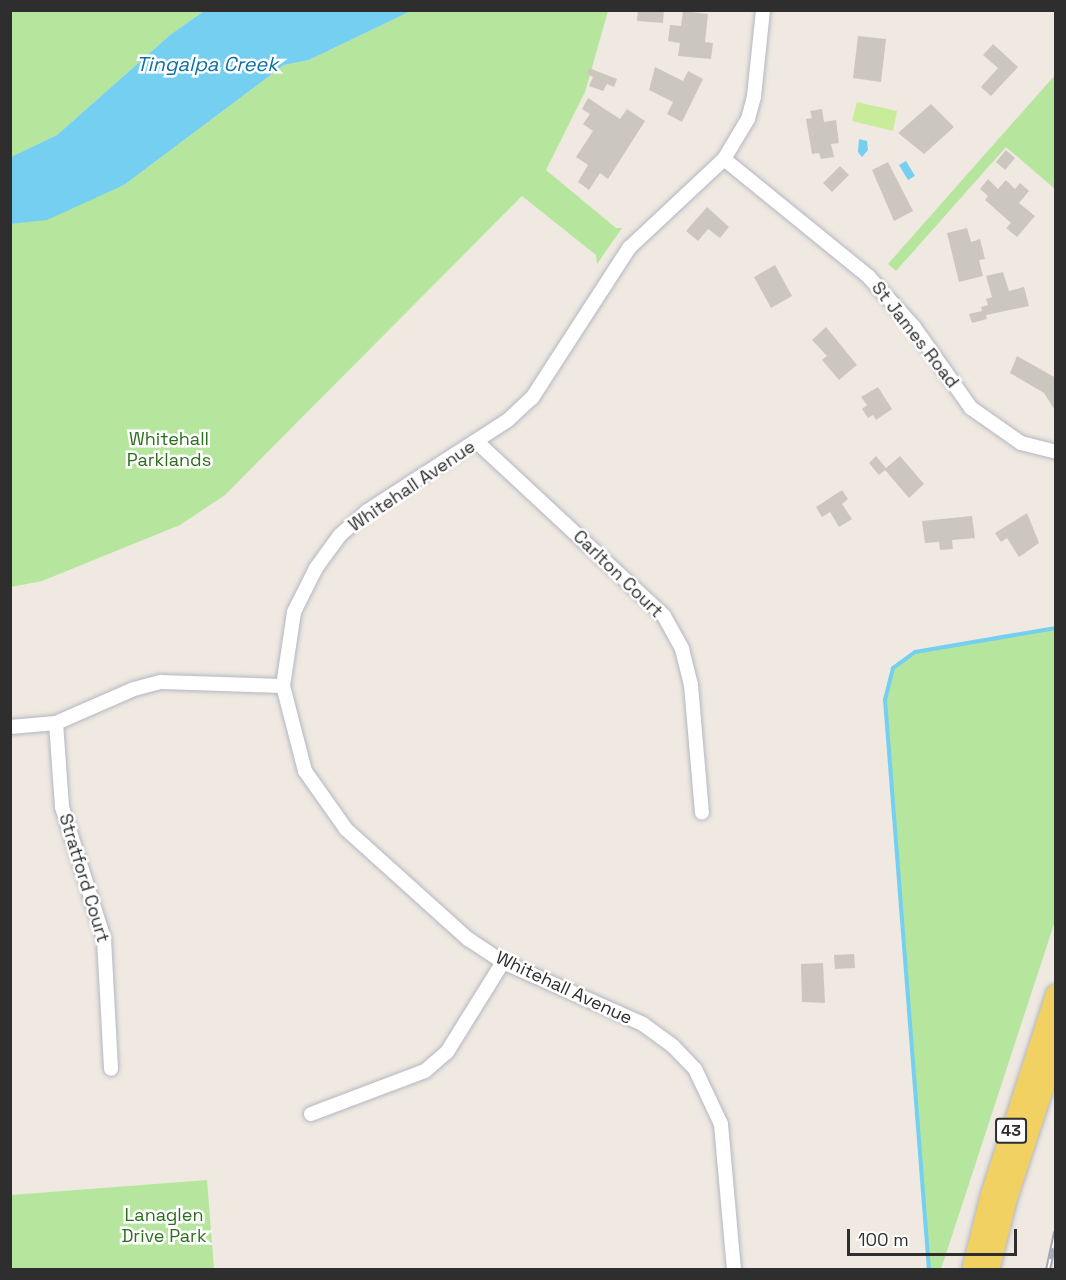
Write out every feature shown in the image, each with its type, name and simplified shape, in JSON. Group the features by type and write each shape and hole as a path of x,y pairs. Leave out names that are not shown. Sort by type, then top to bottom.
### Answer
{"main road":[{"name":"43","path":"972,1269 991,1194 1056,994"},
{"name":"43","path":"988,1269 1006,1198 1056,1046"}],"street":[{"name":"Whitehall Avenue","path":"734,1269 721,1124 695,1069 673,1046 643,1024 503,962 449,924 346,829 324,803 304,771 283,686 294,612 316,568 340,535 366,512 477,442 532,398 629,248 724,159 748,118 754,96 763,10"},
{"name":"St James Road","path":"724,159 868,276 914,327 971,408 1021,443 1056,452"},
{"name":"Carlton Court","path":"477,442 664,616 682,649 691,685 702,813"},
{"path":"10,726 56,723 134,689 161,682 283,686"},
{"name":"Stratford Court","path":"56,723 62,807 104,939 111,1069"},
{"path":"311,1114 425,1071 447,1052 503,962"}],"green space":[{"path":"11,11 204,11 170,35 57,135 11,157"},
{"name":"Whitehall Parklands","path":"411,11 608,11 585,92 546,170 616,228 622,228 597,264 596,255 522,196 225,495 180,525 42,581 11,587 11,224 47,219 124,185 284,65 309,60"},
{"path":"1055,75 1055,189 1006,147 896,271 888,264"},
{"path":"857,102 897,111 893,131 852,121"},
{"path":"1055,628 1055,921 941,1269 929,1269 885,700 893,668 915,652"},
{"name":"Lanaglen Drive Park","path":"207,1180 214,1269 11,1269 11,1195"}],"water":[{"name":"Tingalpa Creek","path":"204,11 411,11 309,60 284,65 124,185 47,220 11,224 11,157 57,135 170,35"},
{"path":"859,139 867,141 868,150 862,157 858,152"},
{"path":"906,161 915,176 908,180 899,165"}],"building":[{"path":"638,10 664,10 663,23 637,21"},
{"path":"683,11 708,14 705,42 713,43 711,59 678,56 680,43 668,41 670,25 681,26"},
{"path":"858,36 886,39 881,82 853,78"},
{"path":"993,44 1018,67 991,96 981,87 998,68 983,55"},
{"path":"655,67 683,81 688,71 703,79 682,122 667,114 673,102 649,90"},
{"path":"589,68 617,79 614,87 607,84 603,91 589,86 593,77 587,74"},
{"path":"588,98 620,119 627,109 645,121 608,179 600,173 589,190 578,182 588,165 576,157 593,131 583,124 590,114 582,109"},
{"path":"931,104 954,127 924,154 898,133"},
{"path":"822,109 824,122 836,120 839,143 831,144 834,157 821,159 819,153 812,154 806,119 812,118 810,111"},
{"path":"1006,150 1015,158 1005,170 996,162"},
{"path":"888,162 913,211 894,221 872,170"},
{"path":"840,166 849,175 832,192 823,183"},
{"path":"988,179 998,189 1006,180 1015,189 1020,183 1029,191 1019,203 1035,216 1017,237 1006,228 1011,223 985,200 988,196 980,189"},
{"path":"707,207 729,227 720,238 708,229 698,241 686,231"},
{"path":"967,228 971,242 980,239 985,259 979,260 983,276 959,282 947,233"},
{"path":"775,265 792,296 771,308 754,277"},
{"path":"1003,272 1009,291 1024,287 1029,306 986,315 987,319 972,323 969,314 982,311 981,307 988,305 986,299 992,297 986,276"},
{"path":"826,327 857,365 839,380 822,360 827,356 812,340"},
{"path":"1017,356 1056,378 1056,412 1044,393 1010,373"},
{"path":"878,387 892,409 876,420 873,415 868,418 862,409 867,405 861,397"},
{"path":"876,456 886,468 900,456 924,484 909,498 885,470 879,475 869,463"},
{"path":"842,490 848,499 842,504 852,519 839,527 830,512 822,517 816,507"},
{"path":"1027,513 1039,543 1019,557 1007,538 1001,542 995,533"},
{"path":"972,516 975,538 952,540 953,549 940,550 939,542 925,543 922,521"},
{"path":"854,954 855,968 835,969 834,955"},
{"path":"823,963 825,1003 802,1002 801,964"}],"waterway":[{"path":"929,1270 885,700 893,668 915,652 1056,628"}],"railway":[{"path":"1048,1270 1056,1232"}]}
